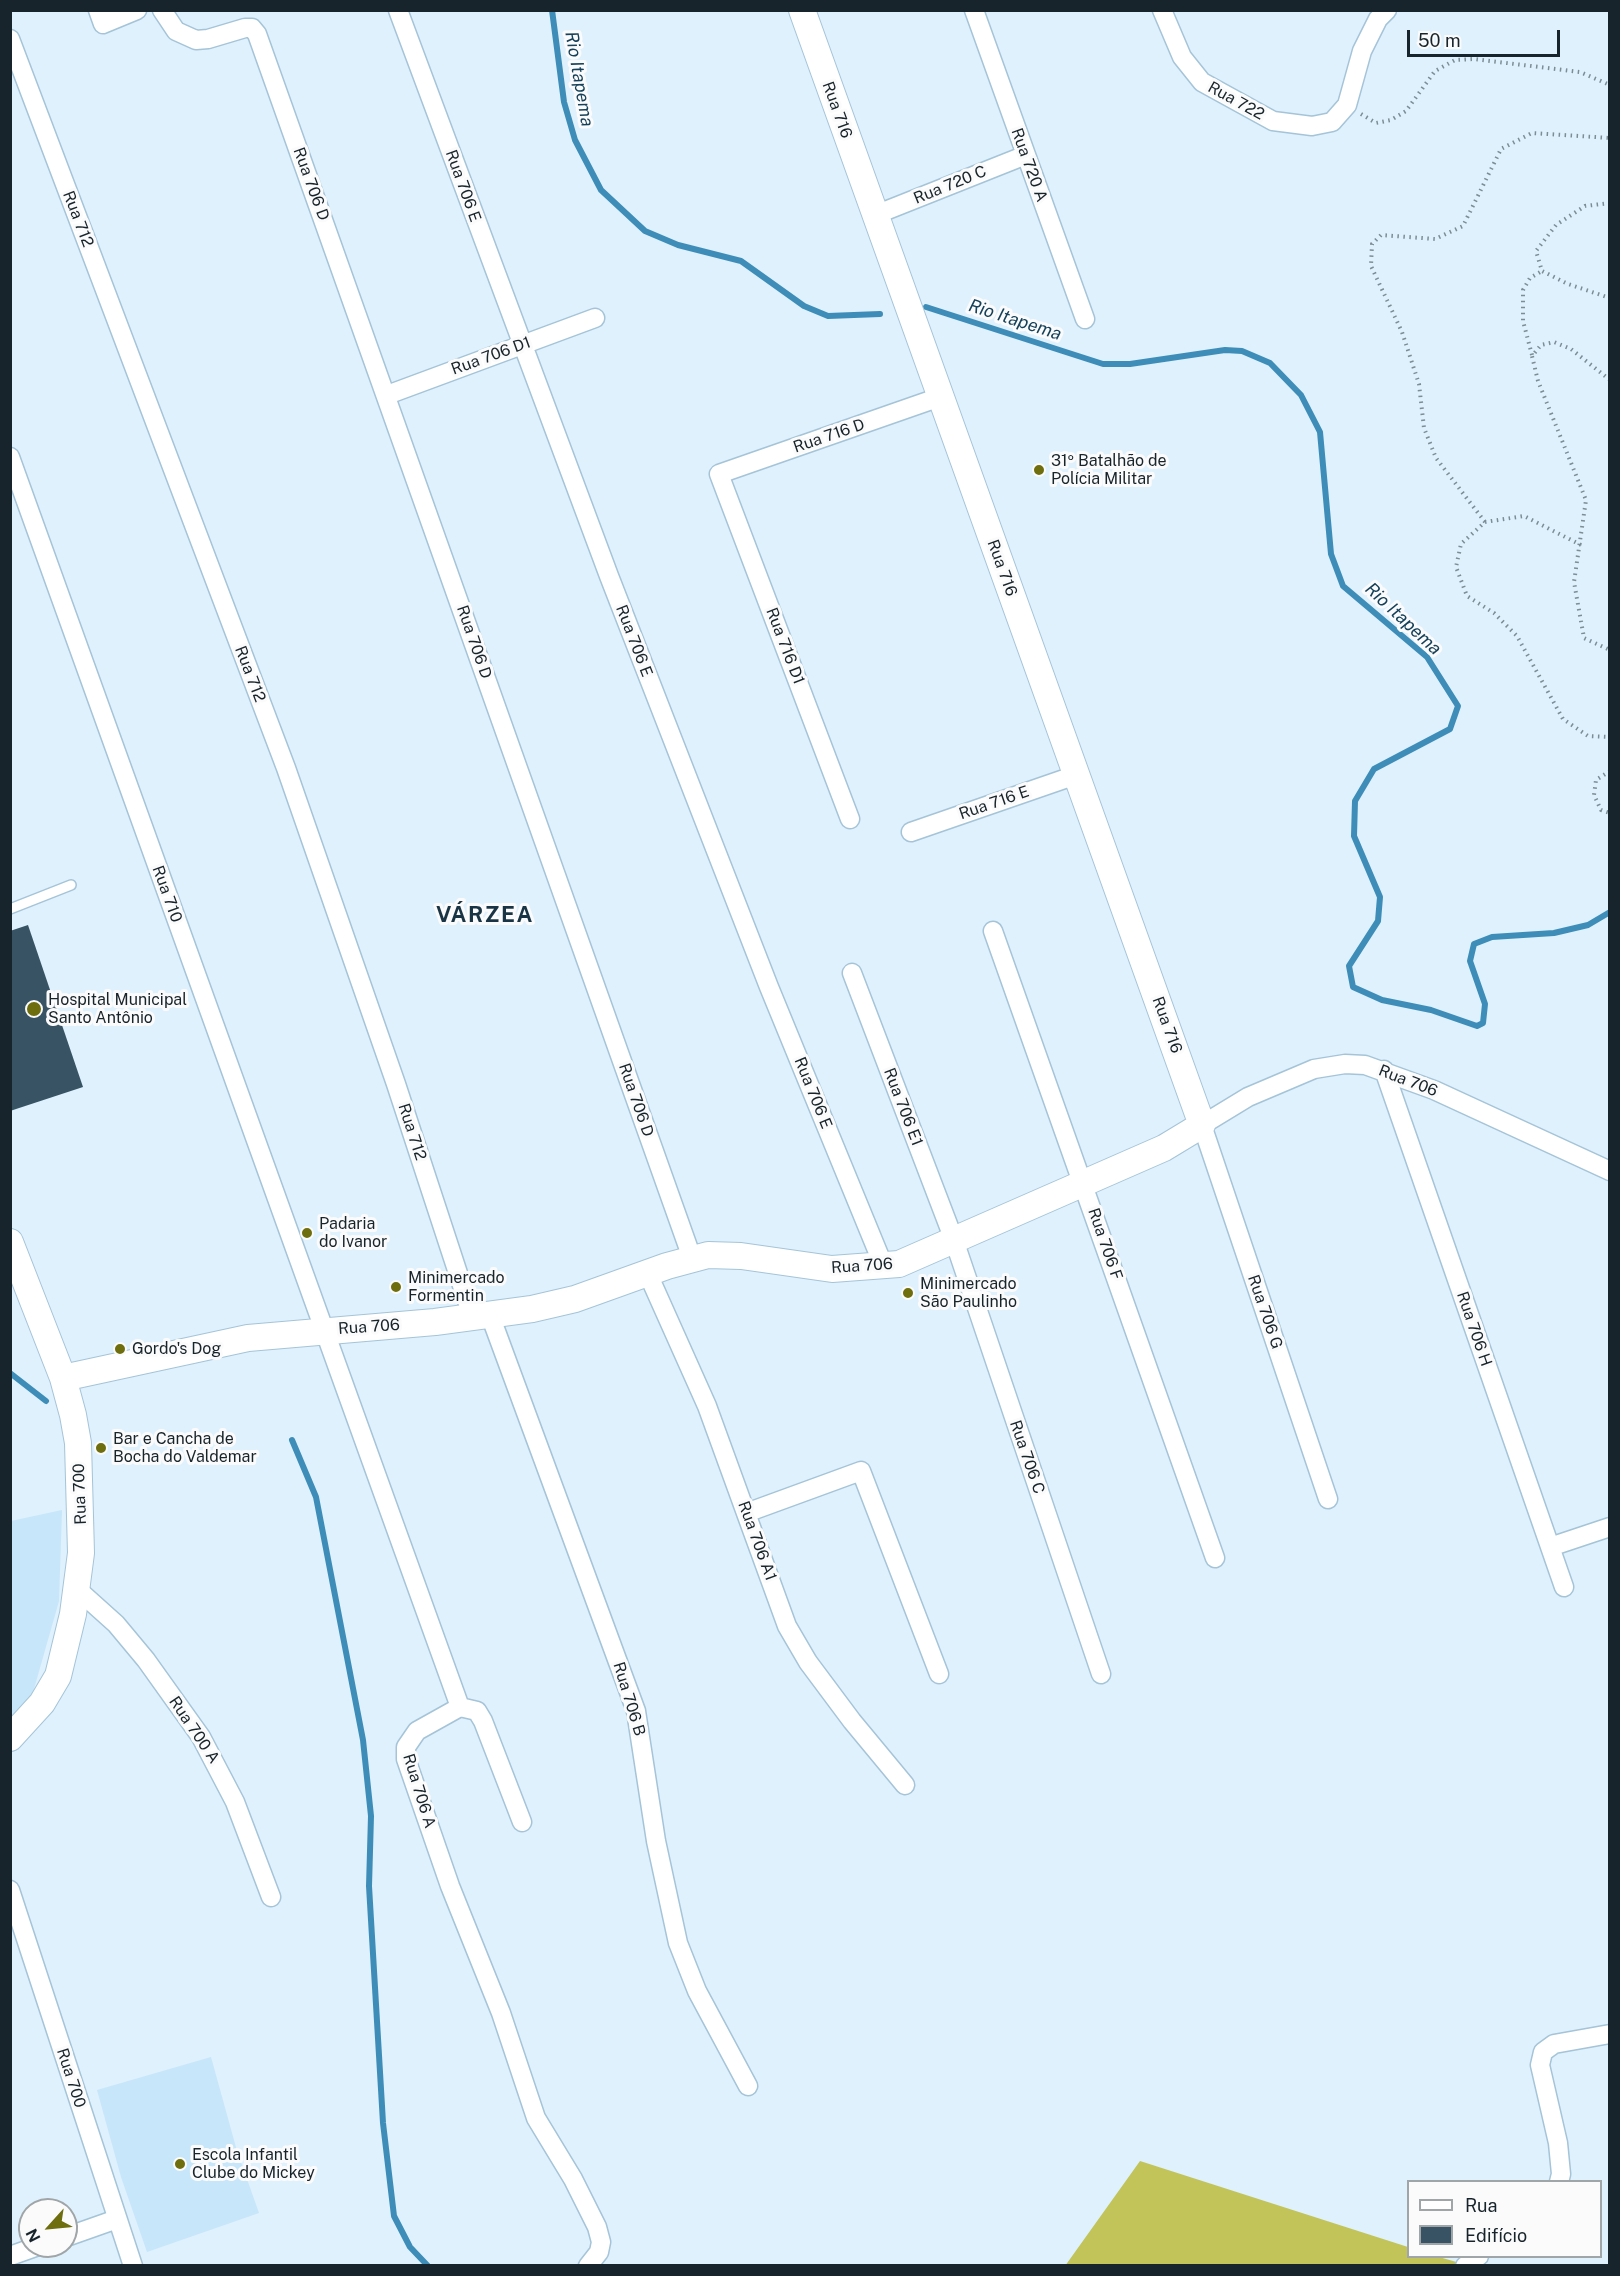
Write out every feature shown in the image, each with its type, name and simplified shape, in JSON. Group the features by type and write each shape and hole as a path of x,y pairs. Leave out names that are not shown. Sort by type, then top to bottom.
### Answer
{"street":[{"path":"98,10 104,24 137,10"},
{"name":"Rua 706 D","path":"162,10 176,31 196,40 252,28 257,34 692,1258"},
{"name":"Rua 706 E","path":"398,10 522,345 769,987 884,1267"},
{"name":"Rua 716","path":"802,10 1202,1125"},
{"name":"Rua 720 A","path":"974,10 1084,320"},
{"name":"Rua 722","path":"1162,10 1182,57 1202,82 1273,121 1322,125 1339,117 1347,105"},
{"path":"1347,105 1362,51 1379,13"},
{"name":"Rua 712","path":"10,39 286,768 396,1084 481,1315"},
{"name":"Rua 720 C","path":"875,215 1026,155"},
{"name":"Rua 706 D1","path":"387,395 594,318"},
{"name":"Rua 716 D","path":"719,474 940,397"},
{"name":"Rua 710","path":"10,457 324,1330"},
{"name":"Rua 716 D1","path":"719,474 850,819"},
{"name":"Rua 716 E","path":"911,832 1077,775"},
{"name":"Rua 706 F","path":"993,930 1215,1558"},
{"name":"Rua 706 E1","path":"852,973 954,1240"},
{"name":"Rua 706","path":"63,1378 249,1338 435,1322 553,1305 692,1258 723,1254 832,1269 884,1267 913,1258 1164,1149 1248,1097 1314,1069 1345,1064 1384,1070 1490,1115 1610,1171"},
{"name":"Rua 706 H","path":"1384,1070 1564,1587"},
{"name":"Rua 706 G","path":"1202,1125 1328,1499"},
{"name":"Rua 706 C","path":"954,1240 1101,1674"},
{"name":"Rua 700","path":"10,1242 63,1378 78,1443 81,1553 77,1589 58,1676 42,1702 10,1738"},
{"name":"Rua 706 A1","path":"648,1274 707,1406 787,1626 796,1644 852,1721 905,1785"},
{"name":"Rua 706 B","path":"481,1315 636,1711 658,1852 678,1943 697,1992 748,2086"},
{"path":"324,1330 460,1707 477,1711 483,1721 522,1821"},
{"path":"746,1514 861,1471 939,1674"},
{"path":"1550,1547 1610,1527"},
{"name":"Rua 700 A","path":"77,1589 116,1624 146,1660 201,1737 235,1802 271,1897"},
{"name":"Rua 706 A","path":"460,1707 417,1731 409,1739 406,1759 450,1886 501,2013 536,2118 573,2179 597,2227 601,2242 599,2252 589,2265"},
{"name":"Rua 700","path":"10,1890 134,2265"},
{"path":"1559,2180 1561,2174 1558,2143 1540,2065 1543,2052 1554,2044 1565,2041 1610,2034"},
{"path":"78,2233 117,2219"}],"lane":[{"path":"10,909 70,885"}],"path":[{"path":"1347,105 1376,123 1391,120 1406,111 1436,71 1455,60 1474,59 1580,72 1610,85"},
{"path":"1485,522 1436,458 1424,428 1419,384 1402,332 1371,266 1372,244 1381,235 1435,239 1463,226 1501,149 1532,133 1610,138"},
{"path":"1610,203 1585,206 1556,225 1536,251 1542,271 1568,284 1610,298"},
{"path":"1542,271 1530,278 1523,290 1523,321 1538,381 1586,500 1574,582 1584,638 1610,650"},
{"path":"1532,356 1541,345 1554,342 1571,349 1610,380"},
{"path":"1581,545 1524,516 1485,522 1461,544 1456,567 1467,596 1494,613 1518,636 1563,719 1588,736 1610,737"},
{"path":"1610,771 1596,780 1594,795 1601,810 1610,813"}],"shaded area":[{"path":"62,1510 59,1601 32,1696 11,1721 11,1521"},
{"name":"Escola Infantil Clube do Mickey","path":"211,2057 237,2151 259,2213 147,2252 121,2177 97,2090"},
{"path":"1140,2161 1407,2247 1407,2258 1442,2258 1467,2265 1065,2266"}],"building":[{"name":"Hospital Municipal Santo Antônio","path":"28,925 83,1087 10,1111 10,931"}],"waterway":[{"name":"Rio Itapema","path":"552,10 564,102 575,140 601,190 645,231 678,245 741,261 804,306 828,316 880,314"},
{"name":"Rio Itapema","path":"926,307 1103,364 1130,364 1225,350 1242,351 1270,363 1301,395 1320,432 1331,554 1343,586 1427,657 1458,706 1450,729 1374,769 1355,801 1354,836 1380,897 1378,921 1349,966 1353,987 1382,1000 1431,1010 1477,1026 1483,1023 1485,1004 1470,961 1474,944 1492,937 1554,933 1588,925 1610,912"},
{"path":"10,1373 46,1401"},
{"path":"292,1440 316,1497 363,1740 371,1816 369,1886 383,2123 394,2216 410,2247 428,2266"}],"place":[{"name":"31º Batalhão de Polícia Militar","path":"1039,470"},
{"name":"Hospital Municipal Santo Antônio","path":"34,1009"},
{"name":"Padaria do Ivanor","path":"307,1233"},
{"name":"Minimercado Formentin","path":"396,1287"},
{"name":"Minimercado São Paulinho","path":"908,1293"},
{"name":"Gordo's Dog","path":"120,1349"},
{"name":"Bar e Cancha de Bocha do Valdemar","path":"101,1448"},
{"name":"Escola Infantil Clube do Mickey","path":"180,2164"}],"district":[{"name":"VÁRZEA","path":"485,915"}]}
